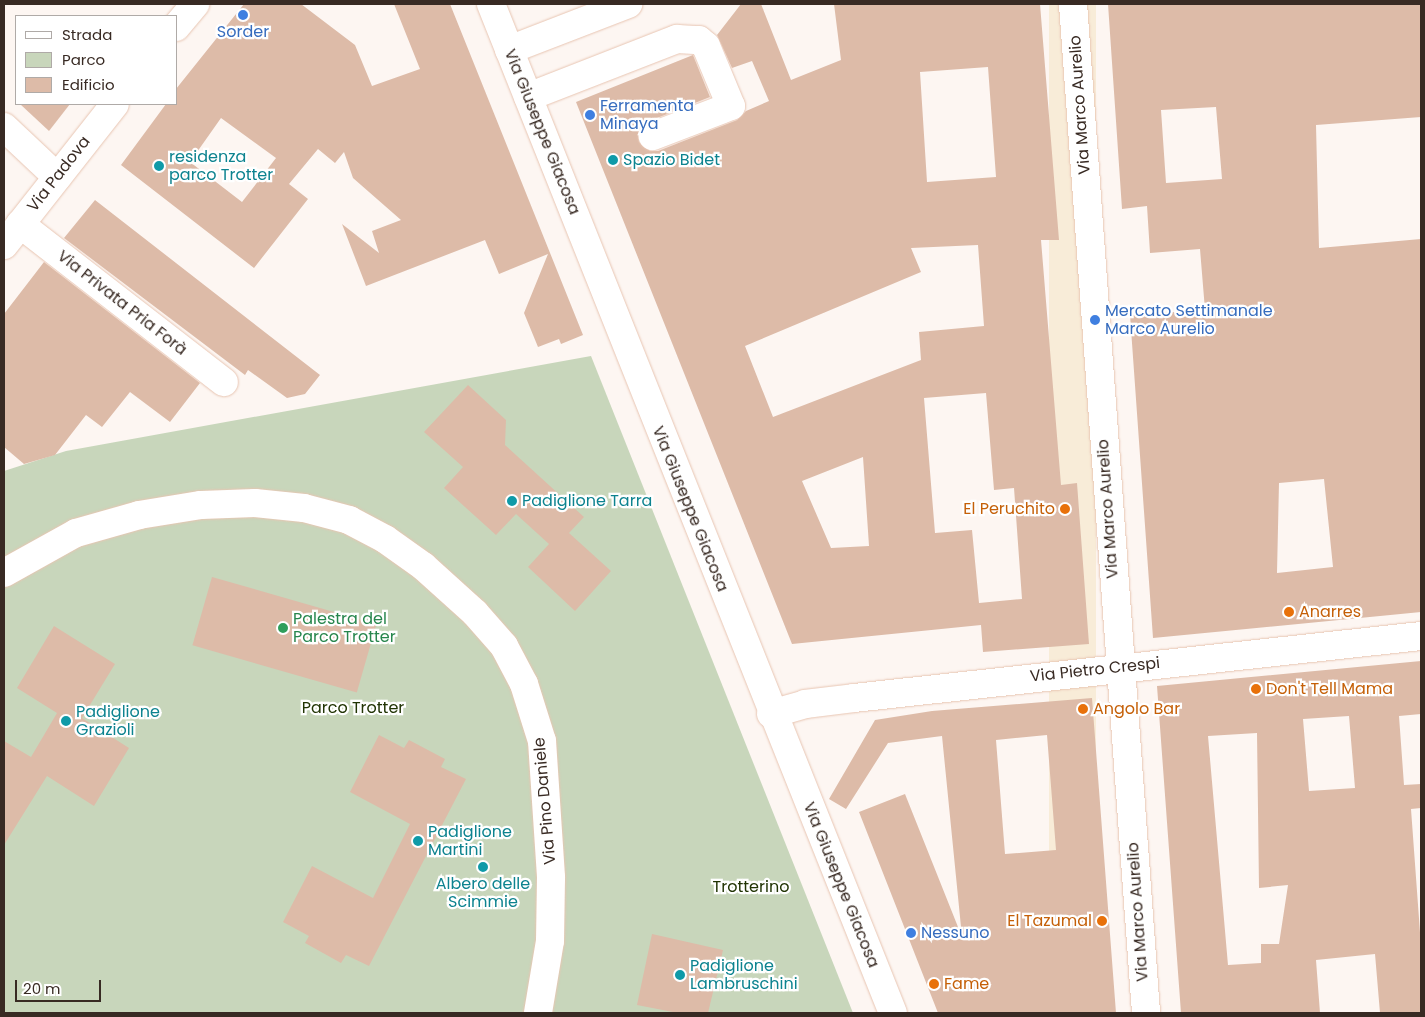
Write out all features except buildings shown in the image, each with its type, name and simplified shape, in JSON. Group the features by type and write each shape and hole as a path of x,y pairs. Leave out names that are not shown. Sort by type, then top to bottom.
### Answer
{"street":[{"path":"178,25 195,4"},
{"name":"Via Giuseppe Giacosa","path":"491,4 771,714 893,1013"},
{"path":"509,50 600,9 628,4"},
{"name":"Via Marco Aurelio","path":"1072,4 1119,668 1146,1013"},
{"path":"528,98 677,39 699,40 706,46 731,106 653,136"},
{"name":"Via Padova","path":"12,234 114,105"},
{"path":"4,127 57,177"},
{"name":"Via Privata Pria Forà","path":"12,234 224,382"},
{"name":"Via Pino Daniele","path":"4,573 76,533 139,515 201,505 255,503 304,508 349,520 385,539 422,566 475,613 504,646 524,684 542,741 551,878 550,941 538,1013"},
{"name":"Via Pietro Crespi","path":"771,714 805,704 1421,636"}],"shaded area":[{"path":"1049,4 1096,4 1096,1013 1049,1013"}],"green space":[{"name":"Parco Trotter","path":"591,356 853,1013 4,1013 4,471 66,451"}],"place":[{"name":"Sorder","path":"243,15"},
{"name":"Ferramenta Minaya","path":"590,115"},
{"name":"Spazio Bidet","path":"613,160"},
{"name":"residenza parco Trotter","path":"159,166"},
{"name":"Mercato Settimanale Marco Aurelio","path":"1095,320"},
{"name":"Padiglione Tarra","path":"512,501"},
{"name":"El Peruchito","path":"1065,509"},
{"name":"Anarres","path":"1289,612"},
{"name":"Palestra del Parco Trotter","path":"283,628"},
{"name":"Don't Tell Mama","path":"1256,689"},
{"name":"Angolo Bar","path":"1083,709"},
{"name":"Padiglione Grazioli","path":"66,721"},
{"name":"Padiglione Martini","path":"418,841"},
{"name":"Albero delle Scimmie","path":"483,867"},
{"name":"El Tazumal","path":"1102,921"},
{"name":"Nessuno","path":"911,933"},
{"name":"Padiglione Lambruschini","path":"680,975"},
{"name":"Fame","path":"934,984"}],"park label":[{"name":"Trotterino","path":"751,887"}]}
